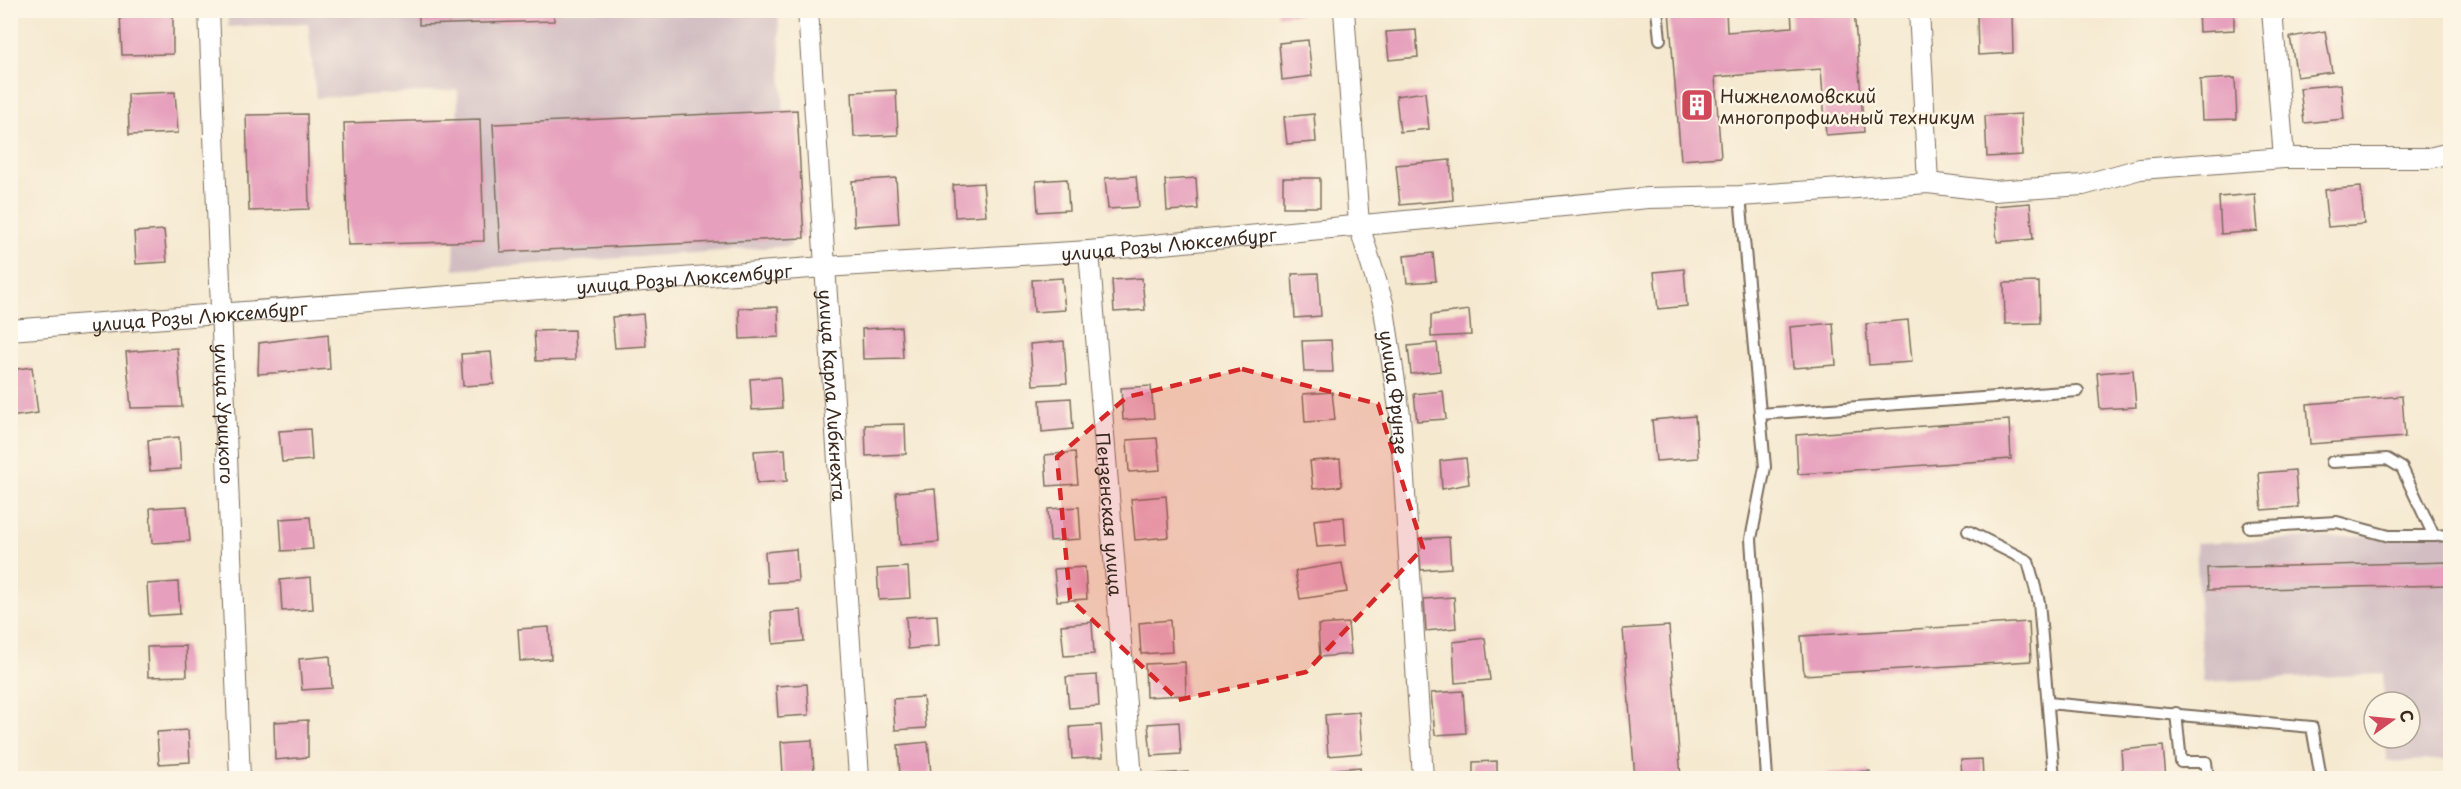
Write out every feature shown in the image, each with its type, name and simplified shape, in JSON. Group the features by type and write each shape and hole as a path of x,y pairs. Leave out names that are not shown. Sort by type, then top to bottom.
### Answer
{"street":[{"name":"улица Урицкого","path":"209,10 240,778"},
{"name":"улица Карла Либкнехта","path":"808,10 859,778"},
{"name":"улица Фрунзе","path":"1344,10 1359,225 1383,303 1400,415 1423,778"},
{"path":"1919,10 1928,183"},
{"path":"2272,10 2284,158"},
{"name":"улица Розы Люксембург","path":"10,330 824,267 1089,251 1648,198 1740,196 1928,183 1994,191 2072,186 2139,169 2284,158 2429,158 2451,153"},
{"name":"Пензенская улица","path":"1089,251 1132,778"}],"lane":[{"path":"1657,10 1660,39"},
{"path":"1740,196 1765,467 1751,539 1767,778"},
{"path":"1760,414 2078,391"},
{"path":"2332,462 2387,459 2402,468 2434,536"},
{"path":"2249,527 2337,522 2389,536 2451,535"},
{"path":"1968,531 2028,561 2039,602 2054,778"},
{"path":"2048,703 2312,727 2321,778"},
{"path":"2176,713 2181,762 2206,762 2208,778"}],"highlighted area":[{"path":"1242,369 1378,404 1423,548 1306,672 1178,700 1070,599 1057,457 1127,397"}],"shaded area":[{"path":"228,11 778,11 791,246 454,270 458,90 316,98 308,23 228,27"},
{"path":"2450,532 2450,759 2387,762 2386,750 2422,750 2422,690 2384,690 2383,674 2203,682 2196,543"}],"building":[{"path":"419,10 554,10 554,21 419,25"},
{"path":"1277,10 1307,10 1307,13 1278,16"},
{"name":"Нижнеломовский многопрофильный техникум","path":"1669,10 1726,10 1727,32 1792,27 1791,10 1854,10 1864,132 1826,135 1821,69 1715,77 1721,157 1681,160"},
{"path":"2198,10 2234,10 2234,30 2199,32"},
{"path":"2012,13 2013,53 1978,55 1977,14"},
{"path":"173,14 173,54 122,55 120,15"},
{"path":"1416,30 1418,57 1389,60 1386,32"},
{"path":"2325,31 2332,72 2297,77 2290,37"},
{"path":"1308,40 1312,76 1282,80 1279,43"},
{"path":"2235,78 2237,119 2202,120 2200,80"},
{"path":"2341,84 2344,119 2304,123 2300,88"},
{"path":"896,90 898,135 854,137 852,92"},
{"path":"175,92 178,133 129,135 128,94"},
{"path":"1425,92 1429,129 1400,132 1396,96"},
{"path":"797,110 804,238 500,252 493,124"},
{"path":"307,114 309,209 249,211 246,115"},
{"path":"1314,114 1316,142 1287,144 1284,117"},
{"path":"2021,114 2022,155 1987,157 1985,116"},
{"path":"480,119 484,241 348,245 344,123"},
{"path":"1450,160 1453,200 1400,205 1396,165"},
{"path":"1136,176 1139,207 1108,209 1105,178"},
{"path":"896,178 899,223 854,226 852,181"},
{"path":"1196,178 1198,209 1167,211 1165,180"},
{"path":"1283,178 1320,178 1320,207 1283,207"},
{"path":"1067,179 1069,210 1038,212 1036,181"},
{"path":"983,183 986,215 955,217 953,185"},
{"path":"2361,187 2364,224 2328,227 2324,190"},
{"path":"2255,194 2258,231 2221,234 2219,197"},
{"path":"2030,203 2033,239 1997,242 1994,206"},
{"path":"164,230 167,262 136,264 134,232"},
{"path":"1433,253 1436,281 1407,283 1404,256"},
{"path":"1684,269 1687,306 1658,309 1654,272"},
{"path":"1318,273 1321,316 1295,318 1292,274"},
{"path":"1062,278 1065,310 1034,312 1032,280"},
{"path":"1142,278 1145,310 1114,312 1112,280"},
{"path":"2039,282 2040,323 2005,324 2004,283"},
{"path":"778,307 779,337 740,339 739,308"},
{"path":"1469,310 1471,335 1431,337 1431,315"},
{"path":"643,314 646,346 615,348 612,317"},
{"path":"1908,320 1912,362 1869,365 1866,324"},
{"path":"1833,323 1836,365 1793,368 1790,327"},
{"path":"901,327 903,358 863,359 862,329"},
{"path":"574,330 575,360 536,361 534,331"},
{"path":"328,334 330,369 258,374 259,343"},
{"path":"1331,340 1333,372 1304,372 1302,341"},
{"path":"1064,341 1067,383 1033,385 1030,344"},
{"path":"1437,343 1440,371 1411,374 1408,346"},
{"path":"177,348 182,407 131,408 126,352"},
{"path":"491,352 494,384 463,386 461,354"},
{"path":"32,367 38,413 10,417 10,370"},
{"path":"2133,370 2136,407 2100,409 2097,373"},
{"path":"780,377 782,408 752,410 750,379"},
{"path":"1151,386 1154,418 1123,420 1121,388"},
{"path":"1443,391 1446,419 1417,421 1414,394"},
{"path":"1332,392 1335,420 1305,422 1303,394"},
{"path":"2402,396 2405,437 2310,444 2307,404"},
{"path":"1071,398 1073,429 1042,432 1040,400"},
{"path":"1695,416 1698,458 1656,461 1652,420"},
{"path":"2009,420 2011,459 1798,474 1796,435"},
{"path":"905,424 906,454 866,456 865,425"},
{"path":"310,429 312,460 282,462 279,431"},
{"path":"179,437 181,469 150,471 148,440"},
{"path":"1157,438 1160,470 1129,472 1127,440"},
{"path":"785,449 787,481 757,483 754,451"},
{"path":"1075,452 1078,484 1047,486 1045,455"},
{"path":"1466,458 1469,484 1442,489 1440,461"},
{"path":"1340,459 1342,486 1313,489 1310,461"},
{"path":"2295,470 2298,507 2262,510 2259,473"},
{"path":"935,489 939,542 900,545 896,492"},
{"path":"1166,496 1169,537 1135,540 1131,499"},
{"path":"187,506 190,541 152,543 150,508"},
{"path":"1079,507 1081,539 1050,541 1048,509"},
{"path":"310,517 313,549 282,551 280,519"},
{"path":"1344,517 1346,545 1317,547 1314,520"},
{"path":"1449,537 1451,568 1421,570 1418,539"},
{"path":"796,549 798,581 767,583 765,552"},
{"path":"2450,562 2450,585 2208,590 2207,568"},
{"path":"1342,563 1347,592 1300,599 1295,571"},
{"path":"908,567 910,598 879,600 877,569"},
{"path":"1085,567 1087,599 1057,601 1054,569"},
{"path":"311,577 313,609 282,611 280,580"},
{"path":"178,582 180,614 149,616 147,584"},
{"path":"1454,597 1456,628 1426,631 1424,599"},
{"path":"801,610 804,641 773,644 771,612"},
{"path":"937,615 939,646 908,649 906,617"},
{"path":"1170,620 1172,652 1141,654 1139,623"},
{"path":"1092,622 1094,654 1064,656 1061,625"},
{"path":"2029,622 2031,661 1804,675 1801,636"},
{"path":"1348,623 1351,654 1320,657 1318,625"},
{"path":"1669,626 1681,778 1635,778 1623,629"},
{"path":"549,627 551,659 520,661 518,629"},
{"path":"1485,638 1490,680 1455,683 1453,642"},
{"path":"186,646 187,676 148,677 147,647"},
{"path":"330,656 332,688 302,690 299,659"},
{"path":"1185,662 1186,695 1146,697 1145,664"},
{"path":"1097,675 1099,706 1069,708 1066,677"},
{"path":"807,684 809,715 778,717 776,686"},
{"path":"1463,691 1466,733 1435,735 1431,693"},
{"path":"923,697 926,728 895,730 893,699"},
{"path":"1359,712 1362,753 1328,756 1325,715"},
{"path":"308,720 308,757 275,760 274,722"},
{"path":"1179,722 1181,754 1151,756 1148,724"},
{"path":"1101,725 1103,757 1072,759 1070,727"},
{"path":"188,730 190,762 159,764 157,732"},
{"path":"812,740 814,771 783,774 781,742"},
{"path":"928,742 931,774 900,776 898,745"},
{"path":"2163,746 2166,778 2123,778 2121,750"},
{"path":"1982,759 1983,778 1962,778 1961,760"},
{"path":"1497,761 1497,778 1473,778 1473,762"},
{"path":"1360,767 1361,778 1337,778 1337,769"},
{"path":"1870,771 1870,778 1828,778 1827,773"},
{"path":"1188,772 1188,778 1158,778 1157,774"}],"place":[{"name":"Нижнеломовский многопрофильный техникум","path":"1697,105"}]}
